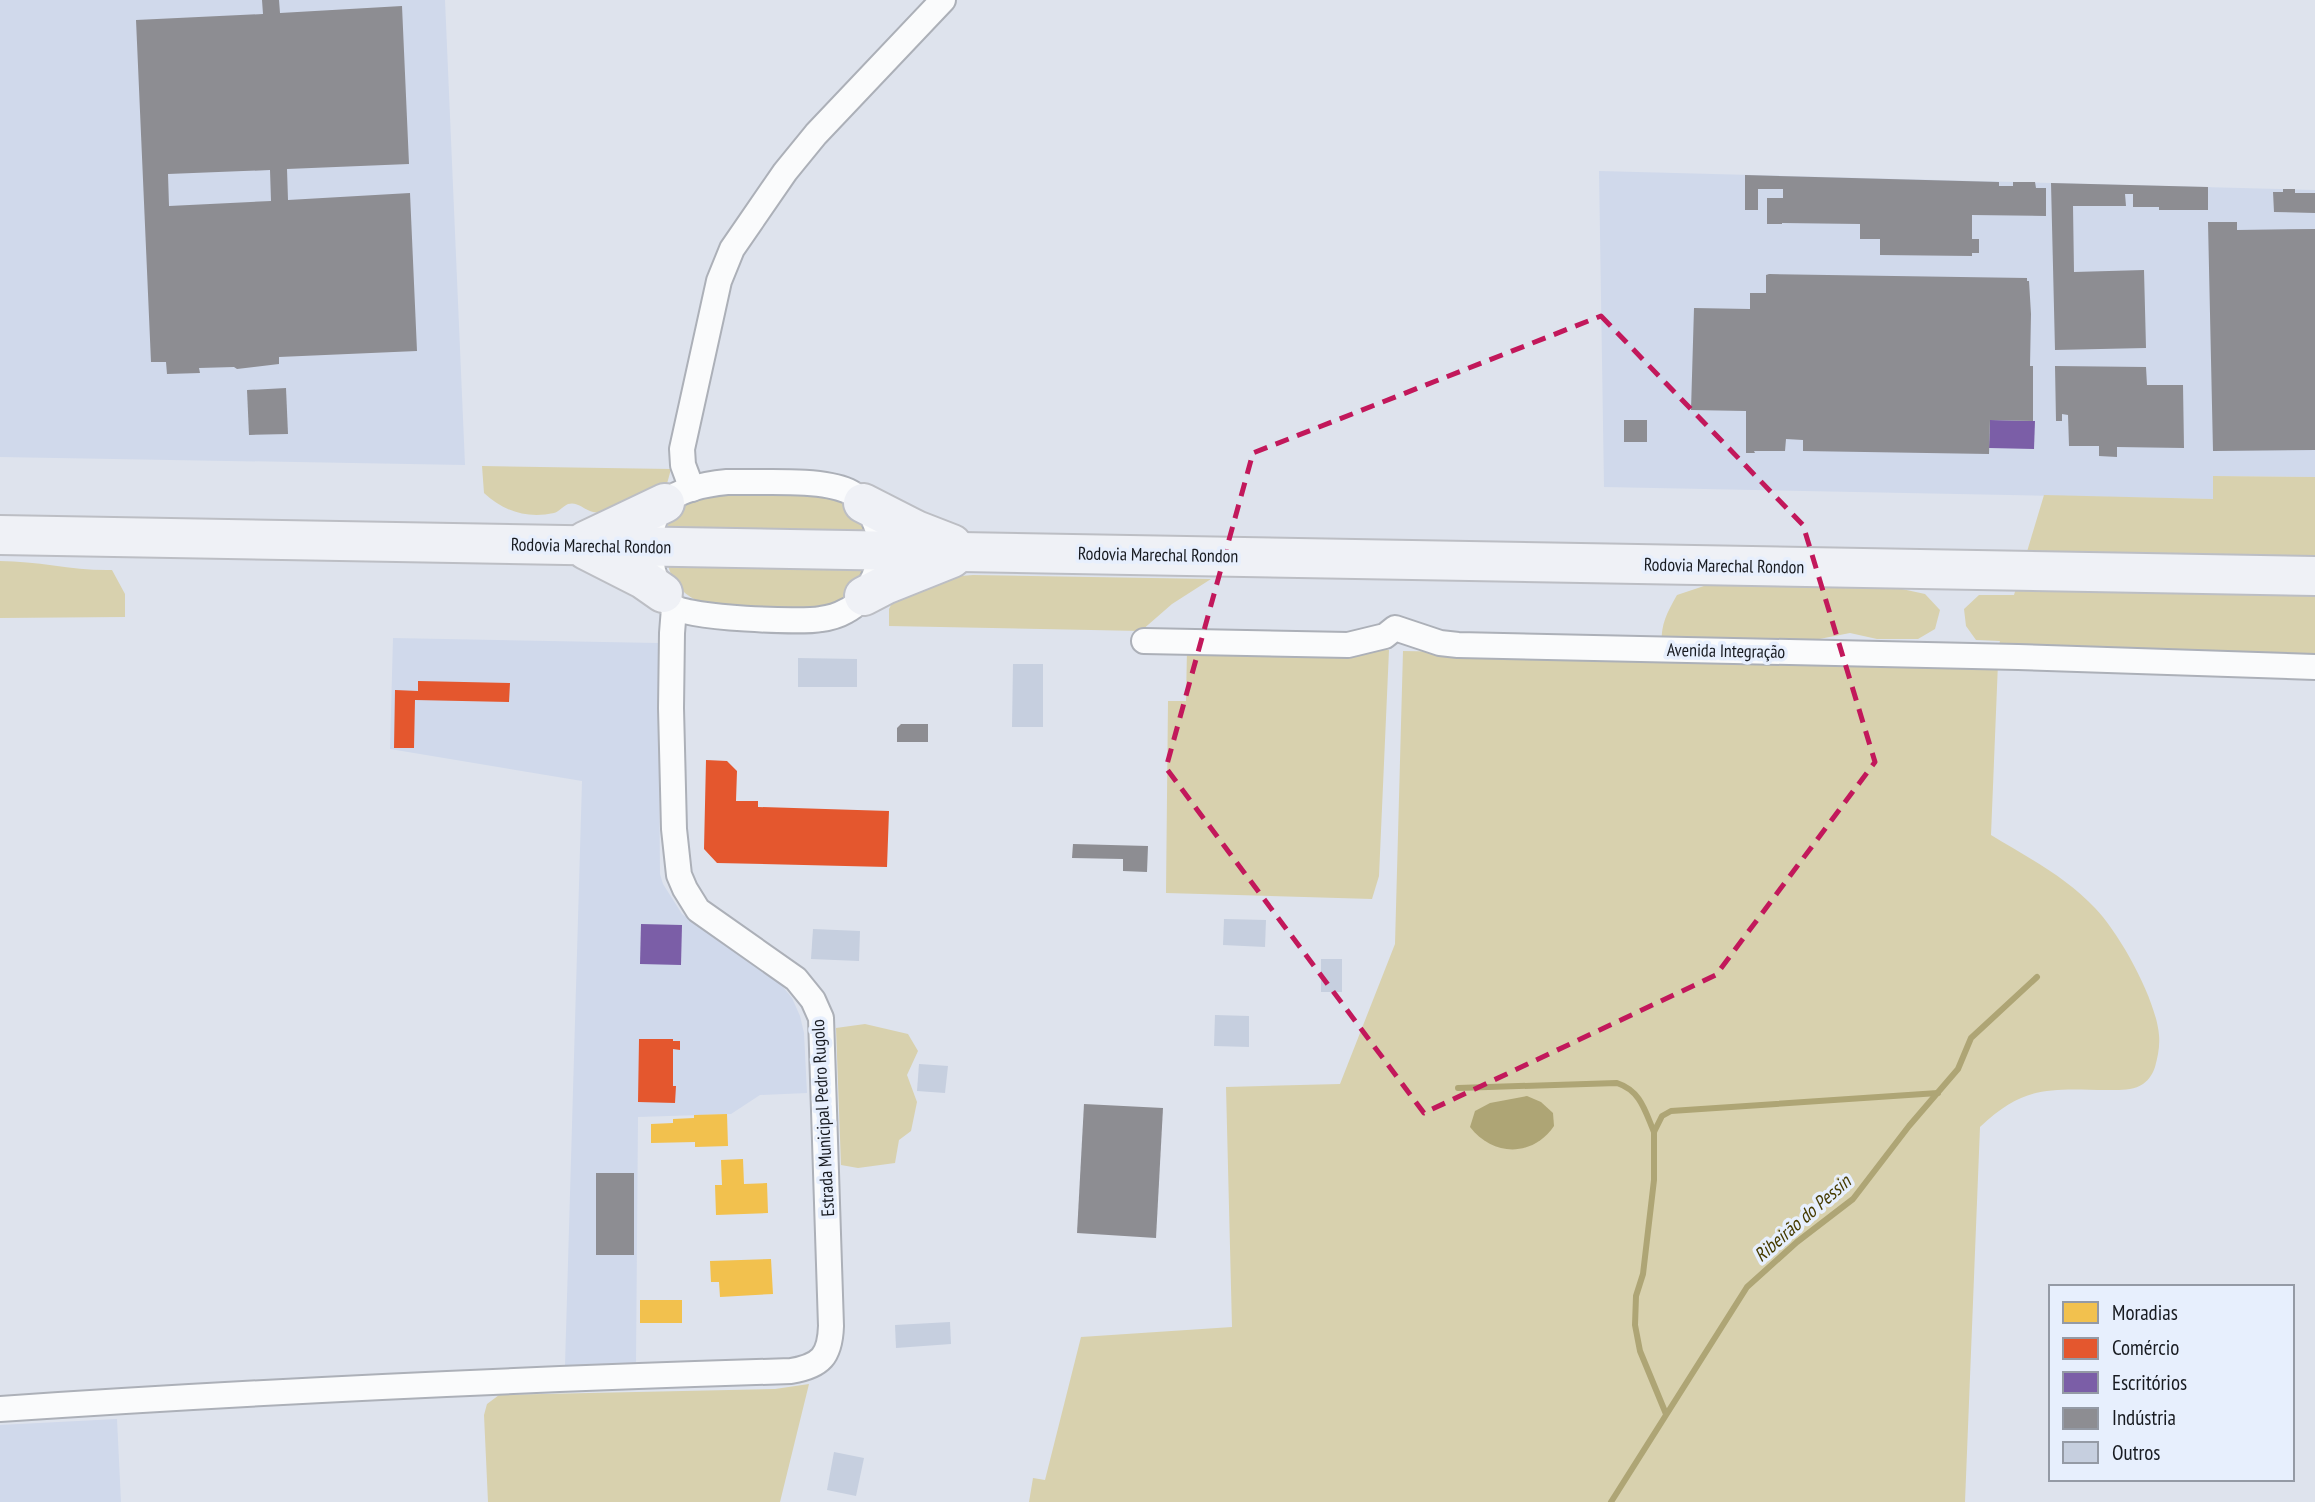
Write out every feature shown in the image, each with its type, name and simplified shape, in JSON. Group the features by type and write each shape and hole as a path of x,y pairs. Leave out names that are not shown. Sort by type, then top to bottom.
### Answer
{"main road":[{"path":"574,545 678,496"},
{"path":"863,503 916,530 973,552"},
{"name":"Rodovia Marechal Rondon","path":"0,536 2315,576"},
{"path":"574,545 643,579 668,600"},
{"path":"864,596 939,562 973,552"}],"street":[{"path":"678,496 705,485 727,482 812,484 848,492 863,503 873,517 879,533 880,550 874,576 864,596 847,611 819,620 712,617 668,600 651,563 652,531 678,496 683,465 682,449 719,281 732,250 785,172 816,134 943,0"},
{"name":"Estrada Municipal Pedro Rugolo","path":"0,1409 208,1394 471,1381 791,1371 804,1369 825,1356 831,1340 831,1326 821,1018 813,1000 796,979 698,910 679,875 674,829 672,633 668,600"},
{"name":"Avenida Integração","path":"1144,640 1348,645 1385,636 1395,628 1440,643 1458,645 2315,667"}],"highlighted area":[{"path":"1601,316 1803,525 1875,762 1716,975 1424,1113 1166,768 1253,453"}],"shaded area":[{"path":"0,0 445,0 465,465 0,457"},
{"path":"1599,171 2315,190 2315,477 2214,476 2214,499 1604,487"},
{"path":"482,466 671,469 665,491 622,510 593,512 572,503 554,513 534,515 507,509 484,493"},
{"path":"2213,476 2315,477 2315,654 1998,648 2000,641 1976,640 1966,626 1964,609 1979,595 2014,595 2044,495 2213,499"},
{"path":"807,488 845,499 868,527 867,571 859,585 845,598 830,607 820,609 737,609 703,603 689,596 677,585 669,569 670,514 705,491"},
{"path":"0,561 112,570 125,594 125,617 0,618"},
{"path":"973,575 1211,579 1172,604 1141,631 889,626 889,609 893,601 948,577"},
{"path":"1707,585 1902,589 1925,594 1940,610 1935,629 1918,639 1877,639 1850,633 1809,641 1998,663 1991,835 2059,877 2105,919 2135,968 2156,1020 2159,1039 2157,1059 2152,1074 2143,1084 2126,1090 2069,1089 2039,1092 2010,1103 1980,1127 1965,1502 1029,1502 1033,1478 1045,1480 1081,1337 1232,1327 1226,1087 1340,1084 1395,944 1403,651 1665,656 1662,654 1662,630 1677,595"},
{"path":"393,638 658,643 660,874 663,884 682,914 779,982 792,998 800,1016 804,1033 807,1093 760,1095 731,1114 638,1117 636,1364 565,1366 582,781 390,749"},
{"path":"1372,646 1389,650 1379,876 1372,899 1166,893 1168,701 1186,701 1187,649"},
{"path":"865,1024 908,1034 918,1051 907,1075 917,1102 911,1131 899,1140 895,1163 858,1168 841,1165 836,1028"},
{"path":"1527,1096 1541,1102 1553,1113 1554,1126 1535,1143 1524,1148 1501,1148 1479,1137 1470,1127 1475,1111 1490,1103"},
{"path":"809,1384 780,1502 488,1502 484,1415 487,1404 499,1395 775,1389"},
{"path":"117,1419 121,1502 0,1502 0,1425"}],"building: Moradias":[{"path":"727,1114 728,1146 695,1147 695,1142 651,1143 651,1124 673,1123 673,1119 694,1118 694,1115"},
{"path":"743,1159 744,1184 767,1183 768,1213 716,1215 715,1185 722,1185 721,1160"},
{"path":"771,1259 773,1294 720,1297 719,1282 711,1282 710,1261"},
{"path":"640,1300 682,1300 682,1323 640,1323"}],"building: Comércio":[{"path":"418,681 510,683 509,702 415,700 414,748 394,748 395,690 418,691"},
{"path":"706,760 727,761 737,771 736,801 758,801 758,807 889,811 887,867 717,863 704,849"},
{"path":"639,1039 680,1041 680,1050 673,1049 675,1103 638,1102"}],"building: Escritórios":[{"path":"1990,420 2035,421 2034,449 1989,448"},
{"path":"641,924 682,925 681,965 640,964"}],"building: Indústria":[{"path":"262,0 279,0 280,13 402,6 409,164 287,169 288,200 410,193 417,351 279,357 279,364 237,369 199,368 200,373 167,374 166,362 151,362 136,20 263,14","holes":["270,170 271,201 169,206 168,174"]},
{"path":"1745,175 1999,182 1999,186 2013,186 2013,182 2035,182 2036,188 2046,188 2046,216 1972,215 1972,239 1979,239 1979,253 1972,253 1972,256 1880,255 1880,239 1860,239 1860,224 1767,224 1767,198 1783,198 1783,189 1758,189 1758,210 1745,210"},
{"path":"2051,183 2208,187 2208,210 2133,207 2133,194 2125,194 2126,206 2073,206 2074,272 2144,270 2146,348 2055,350"},
{"path":"2283,189 2295,189 2295,193 2315,193 2315,213 2274,212 2273,192 2283,192"},
{"path":"2208,222 2237,222 2237,230 2315,229 2315,450 2213,451"},
{"path":"1766,275 2027,278 2031,314 2033,421 1990,420 1989,454 1803,451 1803,440 1786,439 1785,451 1746,453 1746,411 1691,410 1694,308 1750,309 1750,293 1766,293"},
{"path":"2055,366 2146,367 2147,385 2183,385 2184,448 2117,447 2117,457 2099,456 2099,446 2069,446 2068,415 2062,414 2062,421 2056,421"},
{"path":"286,388 288,434 249,435 247,390"},
{"path":"1624,420 1647,420 1647,442 1624,442"},
{"path":"901,724 928,724 928,742 897,742 897,728"},
{"path":"1073,844 1148,846 1147,872 1123,871 1123,859 1072,858"},
{"path":"1084,1104 1163,1108 1156,1238 1077,1233"},
{"path":"596,1173 634,1173 634,1255 596,1255"}],"building: Outros":[{"path":"798,658 857,659 857,687 798,687"},
{"path":"1013,664 1043,664 1043,727 1012,727"},
{"path":"1224,919 1266,920 1265,947 1223,945"},
{"path":"813,929 860,931 859,961 811,959"},
{"path":"1321,959 1342,959 1342,992 1321,992"},
{"path":"1215,1015 1249,1016 1249,1047 1214,1046"},
{"path":"919,1064 948,1066 945,1093 917,1091"},
{"path":"950,1322 951,1344 896,1348 895,1325"},
{"path":"834,1452 864,1458 856,1496 827,1490"}],"waterway":[{"name":"Ribeirão do Pessin","path":"1611,1502 1747,1287 1797,1242 1853,1199 1909,1126 1958,1069 1971,1038 2037,977"},
{"path":"1458,1088 1617,1083 1637,1096 1654,1132"},
{"path":"1666,1414 1640,1351 1635,1325 1636,1296 1643,1274 1654,1180 1654,1132 1662,1116 1671,1111 1938,1093"}]}
